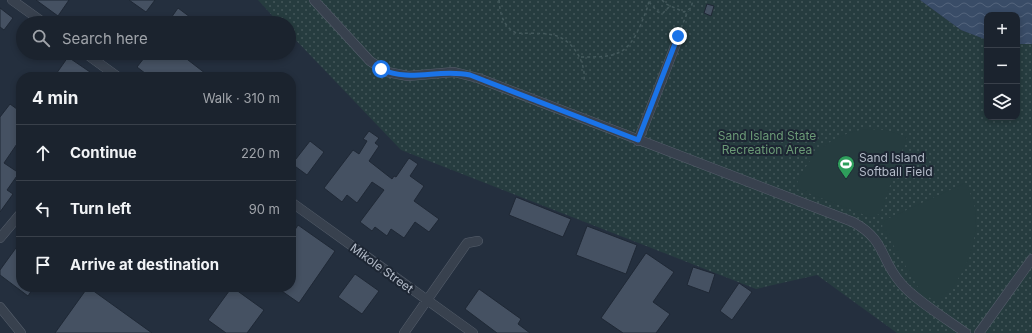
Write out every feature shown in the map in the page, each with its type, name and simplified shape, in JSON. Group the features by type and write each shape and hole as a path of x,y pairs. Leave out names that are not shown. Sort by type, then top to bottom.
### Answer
{"street":[{"path":"12,0 34,16"},
{"path":"314,0 370,61 387,72 408,76 445,72 470,75 846,219 860,226 878,242 896,277 904,287 966,333"},
{"path":"638,140 678,36"},
{"path":"95,60 111,72"},
{"name":"Mikole Street","path":"296,206 473,333"},
{"path":"0,238 16,219"},
{"path":"404,333 467,243 478,241"},
{"path":"979,333 1032,259"},
{"path":"0,307 20,333"}],"path":[{"path":"499,0 500,14 510,30 516,33 556,36 563,39 581,57 584,80"},
{"path":"662,0 670,6 684,12 692,8 694,0"},
{"path":"581,57 605,57 618,53 630,45 634,39 649,1 658,12 663,13 670,6"},
{"path":"678,36 688,10"}],"green space":[{"name":"Sand Island State Recreation Area","path":"258,0 920,0 961,30 984,39 984,120 1020,120 1020,44 1032,44 1032,333 897,333 817,275 756,289 401,150 296,40 296,16 273,16"},
{"name":"Sand Island Softball Field","path":"865,129 886,130 907,137 880,214 870,217 795,188 807,165 822,148 840,137"},
{"path":"965,183 974,203 976,217 973,244 969,258 956,282 947,293 936,302 921,292 882,226 885,220"}],"water":[{"path":"920,0 1032,0 1032,44 1020,44 1020,12 984,12 984,39 961,30"}],"building":[{"path":"36,0 69,0 58,16"},
{"path":"129,0 155,0 146,12"},
{"path":"707,4 714,6 711,16 704,13"},
{"path":"0,8 13,18 4,30 0,27"},
{"path":"178,8 189,16 172,16"},
{"path":"66,60 72,60 90,72 58,72"},
{"path":"142,60 188,60 204,72 144,72 137,67"},
{"path":"10,104 16,108 16,145 4,163 16,171 16,177 7,190 13,194 0,212 0,117"},
{"path":"369,131 379,138 375,143 379,146 369,161 392,179 394,176 396,177 409,158 418,164 410,176 424,186 414,201 439,219 429,232 415,222 404,238 391,229 387,236 375,227 372,231 360,222 384,190 372,182 357,203 347,195 342,202 324,188 353,150 359,154 367,141 363,139"},
{"path":"310,141 324,152 307,175 296,167 296,159"},
{"path":"516,197 571,219 563,237 509,215"},
{"path":"298,225 335,251 299,303 283,292 296,292 296,228"},
{"path":"587,226 637,245 626,274 576,255"},
{"path":"16,248 16,287 0,275 0,270"},
{"path":"646,253 674,272 653,302 670,314 656,333 623,333 601,318"},
{"path":"693,267 715,274 709,293 687,285"},
{"path":"355,274 379,291 362,314 338,297"},
{"path":"739,283 752,292 732,320 720,311"},
{"path":"479,289 521,319 518,324 530,333 497,333 465,309"},
{"path":"23,292 31,292 28,296"},
{"path":"84,292 95,292 152,333 55,333"},
{"path":"228,292 239,292 264,310 247,333 226,333 208,320"}],"place":[{"name":"Sand Island Softball Field","path":"846,179"}],"route":[{"path":"381,69 393,74 408,76 436,72 454,72 470,75 638,140 678,36"}]}
